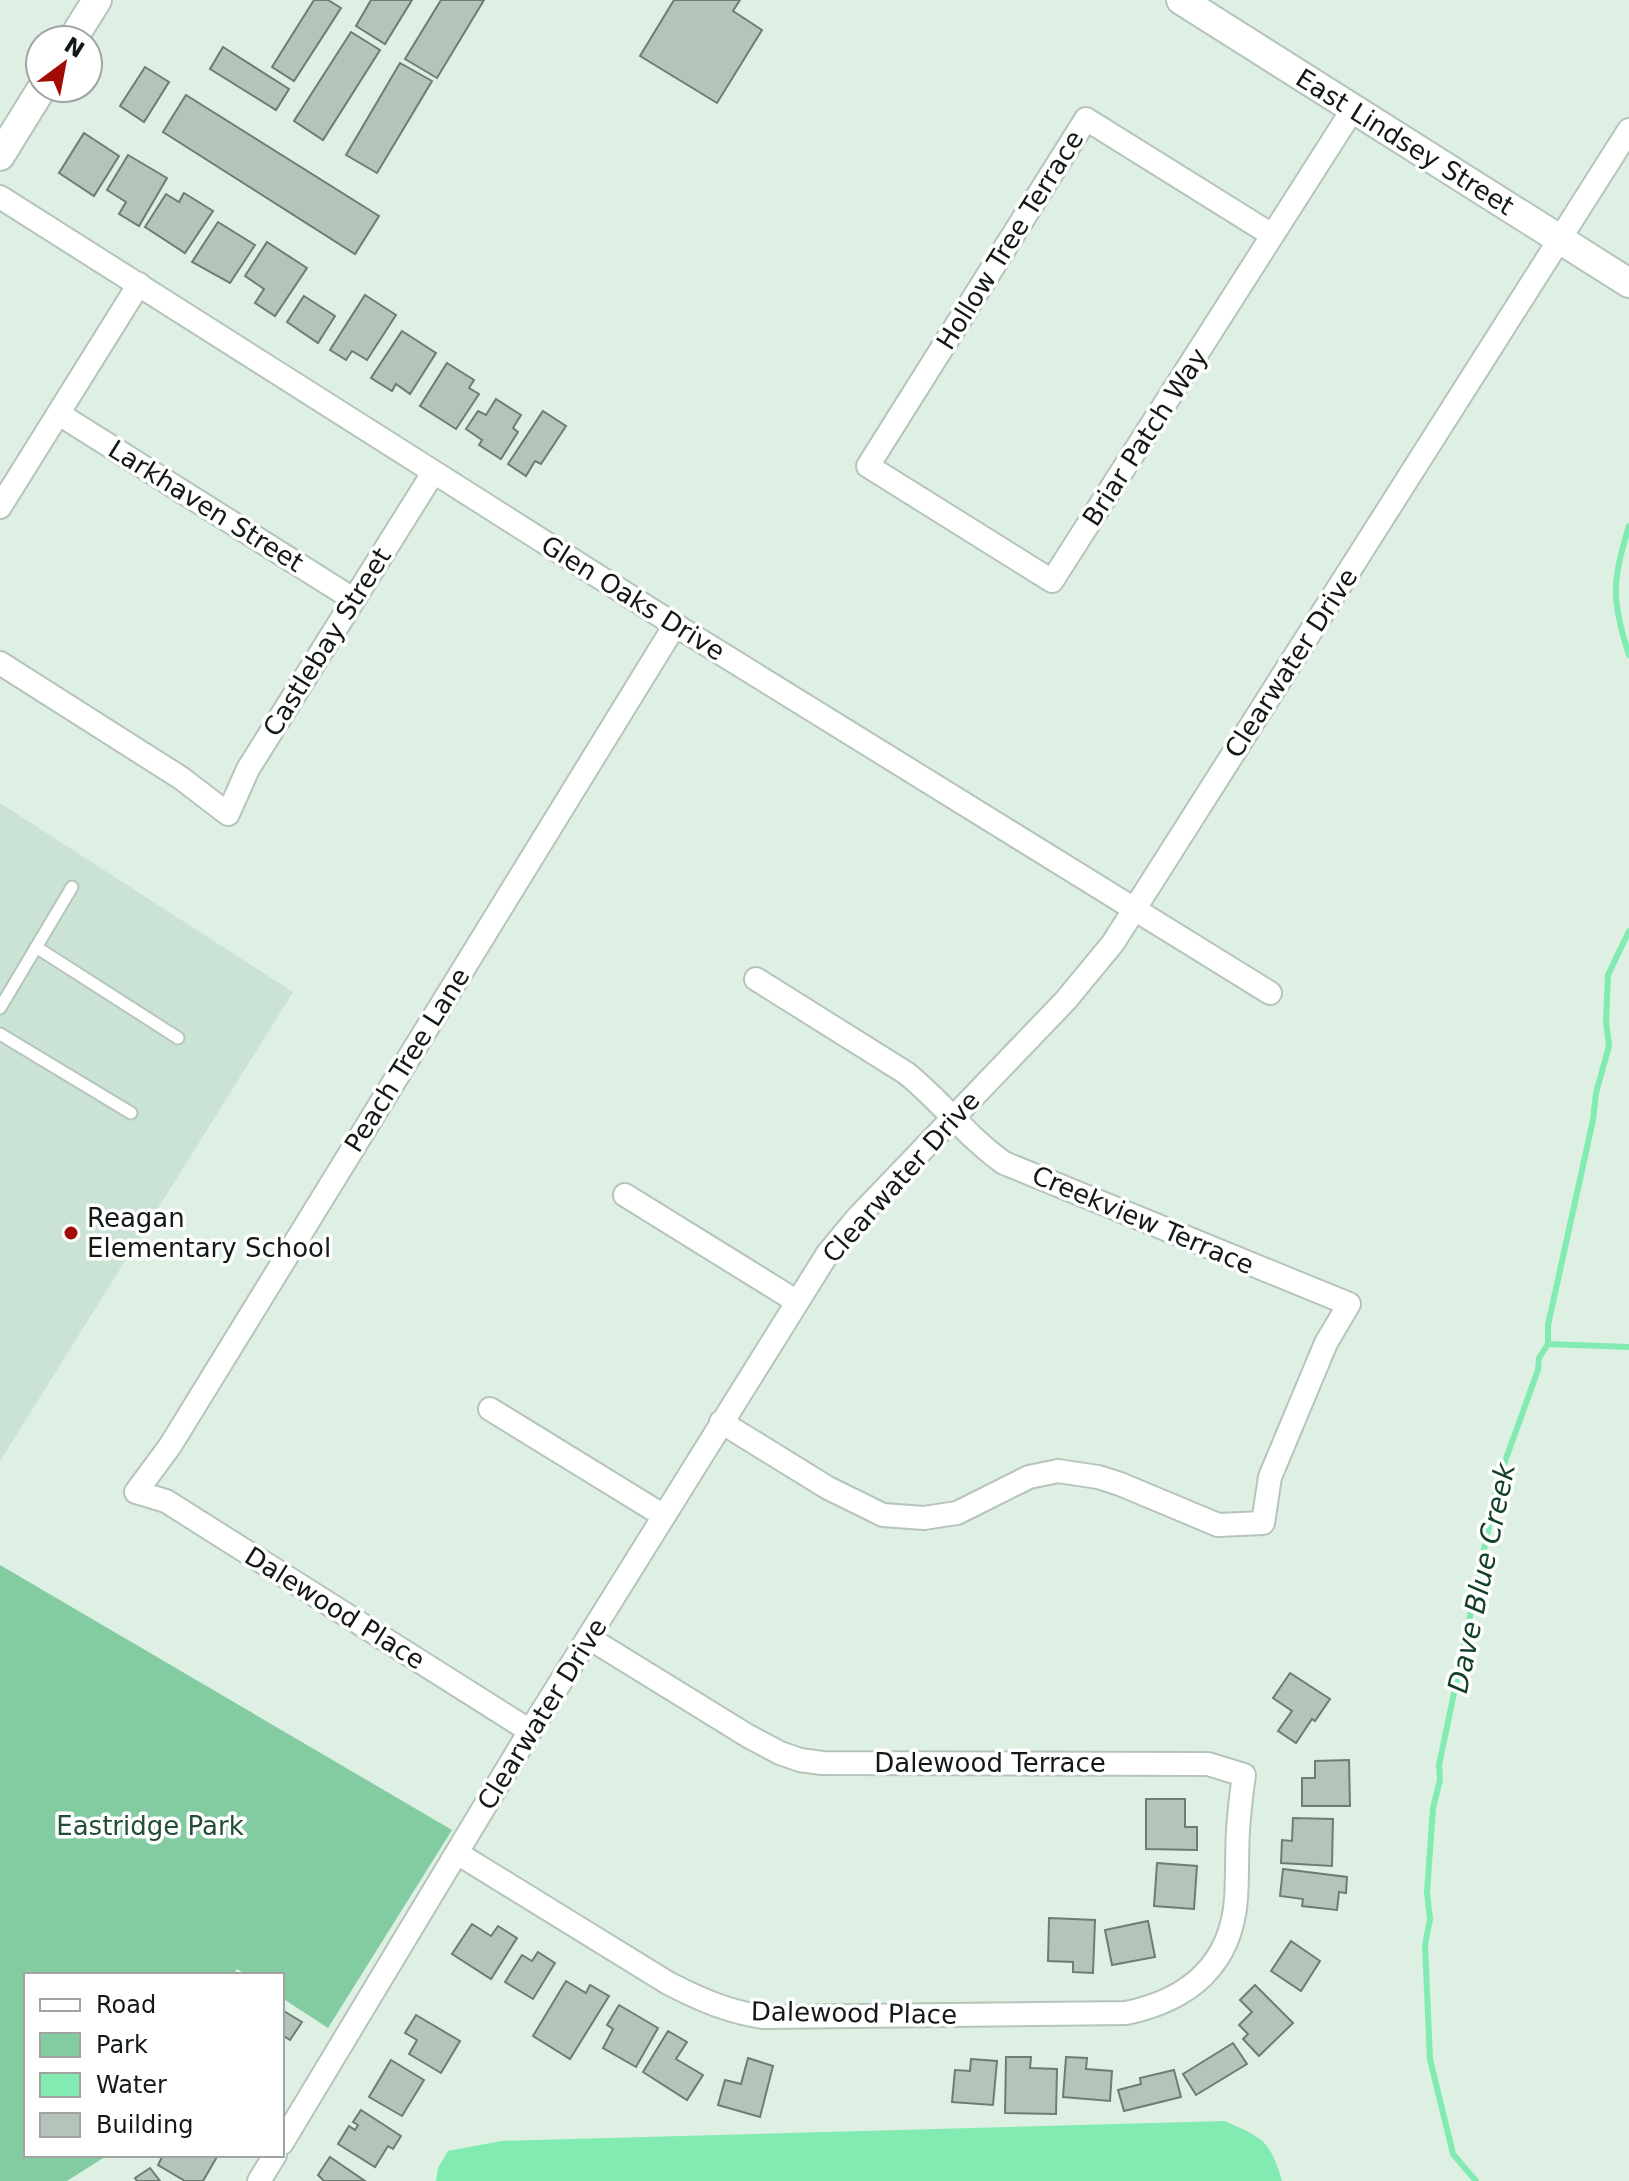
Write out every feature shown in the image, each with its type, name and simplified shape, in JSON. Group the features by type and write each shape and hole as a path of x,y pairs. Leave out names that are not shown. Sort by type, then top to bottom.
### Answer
{"street":[{"path":"82,24 97,0"},
{"name":"East Lindsey Street","path":"1181,0 1629,283"},
{"path":"0,156 32,104"},
{"name":"Briar Patch Way","path":"868,466 1052,581 1353,109"},
{"name":"Hollow Tree Terrace","path":"868,466 1086,119 1272,235"},
{"name":"Clearwater Drive","path":"284,2140 530,1731 796,1301 841,1236 1091,973 1629,130"},
{"name":"Glen Oaks Drive","path":"0,197 675,625 1270,993"},
{"path":"0,507 139,284"},
{"name":"Larkhaven Street","path":"59,414 353,599"},
{"name":"Castlebay Street","path":"0,663 181,778 228,814 248,769 433,473"},
{"name":"Peach Tree Lane","path":"136,1492 170,1446 675,625"},
{"name":"Creekview Terrace","path":"721,1422 828,1488 883,1515 924,1518 957,1513 1029,1477 1058,1471 1120,1484 1218,1525 1263,1523 1270,1477 1326,1343 1349,1304 1004,1163 980,1145 927,1090 890,1061 756,979"},
{"path":"625,1195 796,1301"},
{"path":"490,1409 664,1516"},
{"name":"Dalewood Place","path":"136,1492 166,1501 530,1731"},
{"name":"Dalewood Terrace","path":"589,1638 748,1736 800,1760 822,1763 1208,1764 1244,1775 1236,1900 1232,1927 1223,1951"},
{"name":"Dalewood Place","path":"457,1853 668,1983 702,2001 764,2017 1126,2013 1155,2007 1188,1990 1223,1951"},
{"path":"259,2181 274,2157"}],"lane":[{"path":"0,1008 72,887"},
{"path":"36,947 178,1038"},
{"path":"0,1034 131,1113"}],"shaded area":[{"name":"Reagan Elementary School","path":"0,803 293,992 0,1461"}],"green space":[{"name":"Eastridge Park","path":"0,1565 452,1830 328,2028 284,1999 284,1973 244,1973 237,1969 234,1973 24,1973 24,2157 105,2157 67,2181 0,2181"}],"water":[{"path":"1225,2121 1257,2137 1269,2148 1282,2181 436,2181 438,2168 448,2151 501,2141"}],"building":[{"path":"314,0 328,0 341,8 294,81 272,67"},
{"path":"371,0 412,0 385,44 356,26"},
{"path":"441,0 484,0 437,78 405,59"},
{"path":"674,0 740,0 733,11 762,30 717,103 640,56"},
{"path":"351,32 380,50 323,140 294,121"},
{"path":"223,47 289,89 276,110 210,69"},
{"path":"400,63 432,81 377,173 346,155"},
{"path":"145,67 169,82 144,122 120,106"},
{"path":"186,95 379,216 355,254 163,132"},
{"path":"84,133 119,156 94,196 59,173"},
{"path":"128,155 167,178 139,226 119,214 126,202 107,190"},
{"path":"184,193 213,211 185,253 145,227 166,194 179,202"},
{"path":"218,222 255,245 230,283 192,262"},
{"path":"267,242 307,268 275,316 255,303 264,289 245,276"},
{"path":"365,295 396,315 367,360 352,351 346,360 330,350"},
{"path":"304,296 335,316 318,343 287,322"},
{"path":"402,331 436,353 410,394 396,384 392,391 371,378"},
{"path":"447,363 474,380 469,388 479,394 456,429 420,406"},
{"path":"496,399 521,415 513,428 518,432 501,459 479,445 482,440 466,429 478,411 486,415"},
{"path":"543,411 566,426 541,464 535,461 526,476 508,464"},
{"path":"1290,1673 1330,1699 1296,1743 1278,1731 1292,1711 1273,1698"},
{"path":"1349,1760 1350,1806 1302,1806 1302,1778 1315,1778 1315,1761"},
{"path":"1146,1799 1185,1799 1185,1827 1197,1827 1197,1850 1146,1849"},
{"path":"1293,1818 1333,1819 1332,1866 1281,1863 1282,1840 1292,1841"},
{"path":"1157,1863 1197,1866 1194,1909 1154,1906"},
{"path":"1283,1869 1347,1877 1346,1893 1339,1892 1337,1910 1302,1906 1303,1899 1280,1896"},
{"path":"1049,1918 1095,1920 1093,1973 1073,1972 1073,1962 1048,1961"},
{"path":"1148,1921 1155,1957 1112,1965 1105,1930"},
{"path":"472,1924 491,1936 498,1926 517,1938 491,1979 452,1954"},
{"path":"1291,1941 1320,1961 1301,1991 1271,1971"},
{"path":"538,1952 555,1963 533,1999 505,1982 522,1955 532,1961"},
{"path":"566,1981 586,1993 590,1985 609,1996 570,2059 533,2036"},
{"path":"1255,1985 1293,2023 1259,2056 1243,2039 1248,2034 1239,2025 1252,2012 1240,2000"},
{"path":"619,2005 658,2028 636,2067 603,2048 613,2029 607,2025"},
{"path":"284,2011 302,2022 290,2040 284,2036"},
{"path":"416,2015 460,2041 441,2073 409,2054 417,2040 405,2033"},
{"path":"668,2031 687,2042 676,2059 703,2075 687,2100 643,2072"},
{"path":"1233,2043 1247,2064 1196,2095 1183,2074"},
{"path":"1006,2057 1031,2057 1030,2068 1057,2069 1056,2114 1005,2113"},
{"path":"1066,2057 1087,2058 1086,2069 1112,2071 1110,2101 1063,2097"},
{"path":"748,2058 773,2066 760,2117 718,2105 725,2080 741,2084"},
{"path":"971,2059 997,2061 993,2105 952,2102 955,2070 970,2071"},
{"path":"391,2060 424,2080 402,2116 369,2097"},
{"path":"1174,2070 1181,2097 1124,2111 1118,2090 1141,2084 1140,2078"},
{"path":"361,2110 401,2136 393,2149 388,2146 375,2167 338,2144 349,2126 355,2130 358,2125 353,2122"},
{"path":"162,2157 217,2157 203,2181 185,2181 158,2165"},
{"path":"330,2157 365,2181 324,2181 318,2175"},
{"path":"150,2168 160,2181 137,2181 135,2178"}],"waterway":[{"name":"Dave Blue Creek","path":"1629,526 1619,561 1616,590 1619,619 1629,655"},
{"name":"Dave Blue Creek","path":"1476,2181 1453,2154 1430,2059 1425,1945 1430,1919 1427,1893 1433,1808 1495,1489 1538,1370 1539,1358 1548,1344 1548,1325 1593,1120 1596,1093 1609,1046 1606,1021 1608,975 1629,931"},
{"path":"1548,1344 1629,1347"}],"place":[{"name":"Reagan Elementary School","path":"71,1233"}]}
